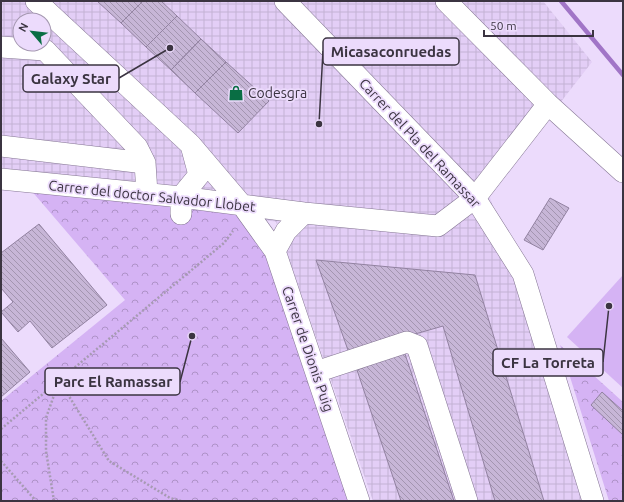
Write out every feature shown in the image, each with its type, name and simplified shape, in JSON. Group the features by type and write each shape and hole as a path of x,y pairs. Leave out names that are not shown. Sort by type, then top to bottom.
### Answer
{"street":[{"name":"Carrer de Dionis Puig","path":"36,1 191,145 242,205 275,251 359,501"},
{"name":"Carrer del Pla del Ramassar","path":"285,1 475,198 523,274 593,501"},
{"path":"446,1 548,104 623,172"},
{"path":"1,47 46,50 66,77 101,114 137,147 145,163 147,193"},
{"name":"Carrer del doctor Salvador Llobet","path":"3,182 147,193 181,205 242,205 304,213 438,226 475,198 548,104"},
{"path":"181,205 199,175 191,145"},
{"path":"1,146 145,163"},
{"path":"275,251 286,231 304,213"},
{"path":"316,372 408,342 417,346 467,501"}],"path":[{"path":"1,429 224,243 233,231"},
{"path":"54,501 46,451 46,418 59,380"},
{"path":"59,380 109,461 170,498 181,501"},
{"path":"1,461 36,501"}],"shaded area":[{"path":"1,1 543,1 592,62 489,194 582,501 373,501 276,222 9,169 1,177"}],"green space":[{"path":"24,182 242,205 275,251 359,501 1,501 1,401 125,300"},
{"path":"623,275 623,388 567,337"},
{"path":"560,345 623,402 623,501 609,501"}],"building":[{"path":"97,1 143,1 121,23"},
{"path":"143,1 161,1 177,16 146,47 121,23"},
{"path":"177,16 201,39 171,70 146,47"},
{"path":"201,39 226,62 195,93 171,70"},
{"path":"226,62 269,101 238,133 195,93"},
{"path":"550,198 569,208 543,250 524,240"},
{"path":"39,224 107,305 52,348 30,321 18,332 1,312 13,302 1,288 1,253"},
{"path":"316,260 475,275 544,501 495,501 443,326 349,353"},
{"path":"1,338 30,372 1,397"},
{"path":"404,351 454,501 401,501 357,370"},
{"path":"602,392 623,411 623,435 591,405"}],"waterway":[{"path":"561,1 623,75"}],"place":[{"name":"Galaxy Star","path":"170,48"},
{"name":"Codesgra","path":"236,93"},
{"name":"Micasaconruedas","path":"319,124"},
{"name":"CF La Torreta","path":"609,306"},
{"name":"Parc El Ramassar","path":"192,336"}]}
